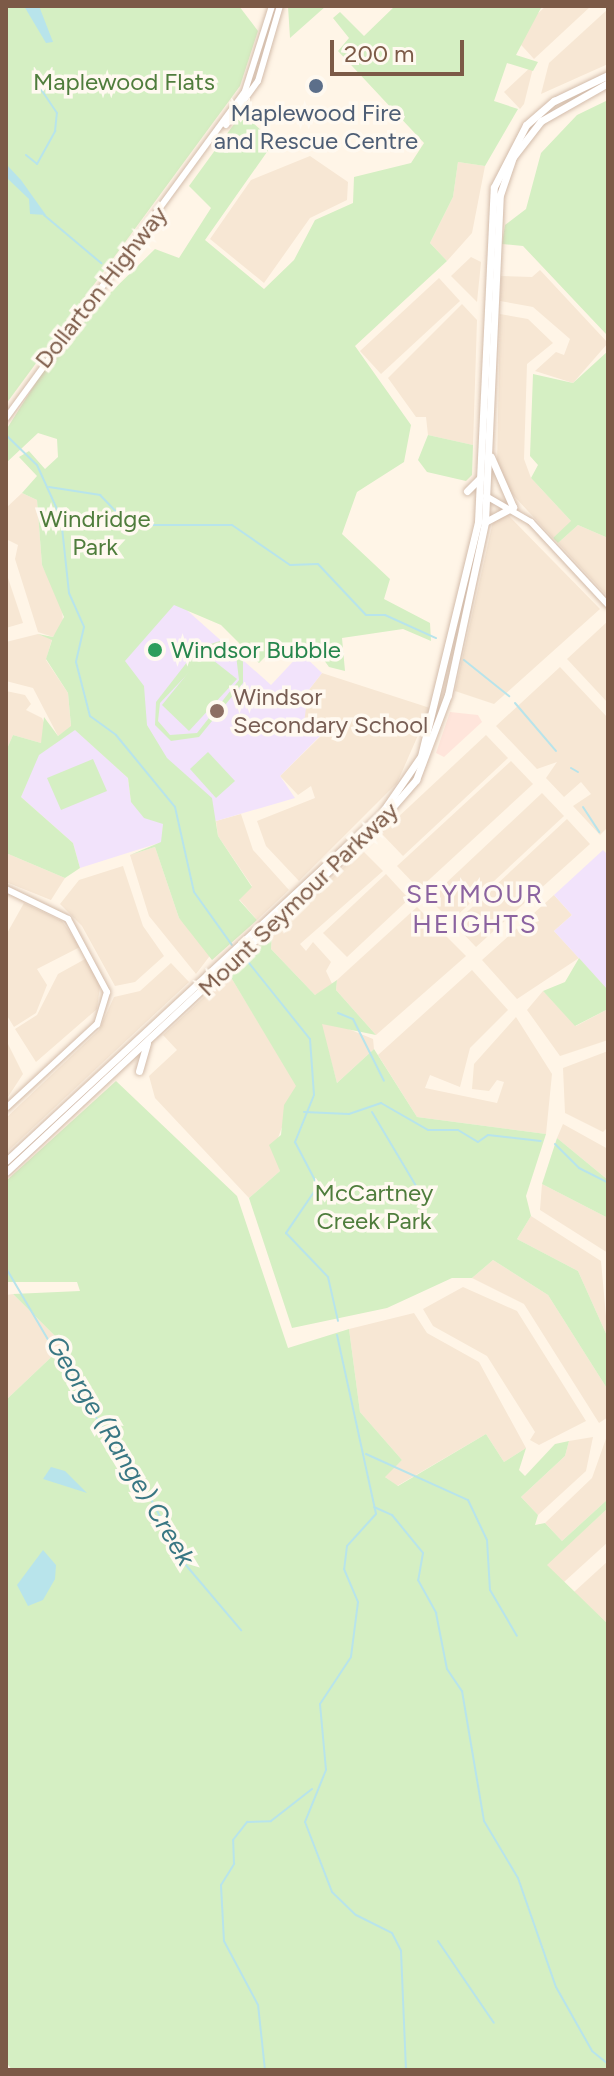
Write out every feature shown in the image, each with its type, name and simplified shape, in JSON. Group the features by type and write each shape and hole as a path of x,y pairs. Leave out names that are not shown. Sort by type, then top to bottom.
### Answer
{"main road":[{"name":"Mount Seymour Parkway","path":"6,1161 381,814 409,778 440,699 475,536 494,187 526,125 554,101 608,75"},
{"name":"Mount Seymour Parkway","path":"6,1172 389,815 416,780 448,695 485,522 495,220 506,174 541,121 608,83"},
{"path":"485,522 513,507 496,478 488,443"},
{"path":"467,491 480,478"},
{"path":"139,1071 148,1041"}],"street":[{"name":"Dollarton Highway","path":"198,159 252,81 272,6"},
{"name":"Dollarton Highway","path":"6,418 258,81 280,6"},
{"path":"487,500 513,507 608,605"},
{"path":"6,889 68,919 107,992 97,1024 6,1108"}],"shaded area":[{"path":"546,6 591,6 534,59 513,36"},
{"path":"608,9 608,64 541,94 549,63"},
{"path":"534,64 524,104 520,109 504,92"},
{"path":"310,156 348,182 347,200 310,218 264,283 210,239 251,180"},
{"path":"458,162 485,166 472,233 447,261 430,243 453,197"},
{"path":"471,257 481,262 477,302 451,276"},
{"path":"540,270 608,343 573,383 535,371 556,352 564,355 570,339 533,307 500,301 501,276 532,277"},
{"path":"439,278 460,301 381,374 360,351"},
{"path":"462,304 477,320 473,445 428,435 426,417 416,417 388,378"},
{"path":"500,314 528,319 553,343 527,364 524,459 531,478 572,522 553,538 501,482 497,467"},
{"path":"22,493 37,500 42,565 62,605 63,623 53,637 38,632 15,559 18,545 6,539 6,508"},
{"path":"507,514 600,609 494,704 455,691 494,517"},
{"path":"578,525 608,538 608,597 558,543"},
{"path":"6,572 23,623 6,628"},
{"name":"Windsor Secondary School","path":"171,596 271,685 301,653 322,673 308,691 304,724 326,730 280,776 295,798 216,821 162,753 112,661"},
{"path":"608,621 608,703 567,659"},
{"path":"38,634 52,639 46,660 68,693 71,727 58,736 33,688 6,681 6,642"},
{"path":"560,667 608,718 608,827 600,835 573,806 591,794 581,782 564,797 546,778 557,762 537,769 496,726"},
{"path":"322,673 430,708 397,783 299,881 266,846 257,821 315,798 311,786 298,795 280,776 326,731 303,724 308,691"},
{"path":"6,691 25,695 31,704 26,710 42,718 47,729 41,743 13,735 6,751"},
{"path":"450,712 478,715 482,722 444,757 436,753"},
{"path":"75,729 128,778 131,802 163,824 162,842 80,868 73,843 21,797 38,755"},
{"path":"486,735 508,758 403,856 381,833"},
{"path":"511,761 533,784 419,889 397,866"},
{"path":"542,793 564,816 451,921 429,899"},
{"path":"241,814 253,850 289,890 257,920 239,899 252,886 218,836 216,821"},
{"path":"567,819 590,844 476,947 454,924"},
{"path":"155,847 179,918 212,953 196,974 149,916 130,855"},
{"path":"362,850 383,871 300,944 306,951 313,942 331,962 326,971 334,988 315,995 271,949 272,934"},
{"path":"603,850 608,855 608,990 554,931 572,915 554,895"},
{"path":"6,853 65,878 51,900 6,882"},
{"path":"123,866 143,926 164,956 135,982 115,986 82,926 60,904 79,880"},
{"path":"386,874 409,899 347,957 323,933"},
{"path":"554,895 572,915 554,931 579,958 517,999 482,960"},
{"path":"24,903 62,921 80,947 37,969 47,985 36,1013 14,1027 6,1014 6,935"},
{"path":"417,907 466,956 376,1035 336,990 337,980"},
{"path":"87,958 100,986 97,1009 36,1062 15,1029 37,1015 58,974"},
{"path":"171,963 189,982 6,1153 6,1118 99,1030 114,997 140,991"},
{"path":"472,970 508,1010 470,1048 460,1087 430,1075 425,1088 497,1103 504,1082 497,1080 489,1091 472,1089 474,1064 516,1017 552,1074 546,1134 417,1117 378,1055"},
{"path":"229,974 297,1086 274,1149 280,1171 249,1198 155,1098 149,1076 177,1050 163,1035"},
{"path":"543,991 576,1026 608,1009 608,1040 560,1056 527,1010"},
{"path":"334,1023 373,1039 374,1049 337,1083 321,1024"},
{"path":"6,1040 23,1074 6,1100"},
{"path":"608,1051 608,1127 603,1132 565,1113 563,1068"},
{"path":"563,1124 608,1149 608,1180 557,1138"},
{"path":"542,1184 608,1218 608,1253 540,1210"},
{"path":"531,1216 601,1261 608,1338 578,1271 517,1239"},
{"path":"493,1260 548,1295 608,1390 608,1417 599,1423 524,1304 472,1278"},
{"path":"463,1287 517,1311 586,1421 539,1445 530,1440 535,1432 487,1356 433,1326 423,1309"},
{"path":"13,1294 64,1345 6,1400 6,1295"},
{"path":"414,1313 427,1333 479,1362 526,1448 504,1462 486,1434 397,1486 384,1476 402,1460 360,1412 349,1329"},
{"path":"608,1433 608,1499 562,1541 545,1523 592,1478"},
{"path":"593,1437 586,1471 538,1515 521,1497 565,1456 569,1441"},
{"path":"608,1508 608,1542 564,1582 546,1565"},
{"path":"608,1561 608,1624 574,1592"}],"green space":[{"name":"Maplewood Flats","path":"6,6 239,6 258,31 240,86 6,404"},
{"path":"288,6 326,6 290,38"},
{"name":"Windridge Park","path":"395,6 542,6 516,55 538,62 533,71 507,63 494,101 518,109 485,166 458,162 453,197 430,243 447,261 355,346 411,425 404,462 357,492 342,534 390,579 384,599 430,623 431,641 403,629 342,638 345,671 329,667 310,641 292,659 267,655 259,663 221,625 174,605 125,661 144,686 147,725 167,758 212,798 218,836 252,887 239,900 257,920 212,960 179,918 155,847 130,855 161,842 163,824 144,818 131,802 128,778 75,730 39,755 21,797 73,843 80,868 65,878 6,853 6,751 13,735 41,743 44,717 58,736 71,726 68,693 46,659 52,640 38,634 53,637 64,617 42,565 37,500 22,493 37,476 19,457 29,451 45,469 58,457 57,439 38,433 6,463 6,430 49,362 107,296 155,249 179,258 211,208 189,186 237,120 250,120 274,142 205,240 264,289 294,260 315,220 353,203 354,177 411,163 424,143 338,51 349,38 333,18 340,12 364,36"},
{"path":"608,100 606,334 523,246 502,244 505,225 526,209 541,153 577,115"},
{"path":"608,351 608,538 578,525 558,543 553,538 571,521 531,478 538,465 530,456 533,374 573,383"},
{"path":"428,435 473,445 472,475 466,481 427,472 418,460"},
{"path":"220,641 243,657 243,683 199,737 171,741 155,725 156,702 198,648","holes":["214,646 236,655 239,680 197,733 170,735 158,721 160,703"]},
{"path":"204,653 237,679 189,731 162,705"},
{"path":"208,752 235,781 216,798 190,769"},
{"path":"93,759 107,791 61,810 47,778"},
{"name":"McCartney Creek Park","path":"272,934 271,949 315,995 337,980 336,990 376,1035 322,1024 337,1083 374,1049 417,1117 546,1134 526,1196 531,1216 517,1239 578,1271 608,1338 608,1390 548,1295 493,1260 472,1278 452,1278 387,1308 292,1328 249,1198 280,1171 269,1145 281,1135 284,1105 296,1086 229,974"},
{"path":"579,958 608,990 608,1009 575,1026 543,991 565,982"},
{"path":"116,1081 237,1196 288,1348 349,1329 360,1412 402,1460 385,1477 398,1486 486,1434 504,1462 526,1448 519,1470 525,1476 555,1444 569,1441 565,1456 521,1497 538,1515 535,1525 545,1523 562,1541 608,1499 608,1508 547,1565 608,1624 608,2070 12,2070 6,2062 6,1400 64,1345 13,1294 80,1291 77,1282 6,1282 6,1181"},
{"path":"557,1138 608,1180 608,1218 542,1184"}],"water":[{"path":"24,6 39,6 53,42 46,43"},
{"path":"6,164 46,215 30,214 29,199 8,179"},
{"path":"51,1467 65,1471 87,1493 43,1479"},
{"path":"43,1550 56,1565 55,1579 43,1600 28,1606 17,1585"}],"waterway":[{"path":"26,155 37,164 55,131 57,113 39,86"},
{"path":"44,215 101,263"},
{"path":"6,435 37,465 61,518 69,593 84,627 76,662 90,716 116,735 175,807 194,892 232,945"},
{"path":"49,487 100,495 129,525 232,525 290,565 318,564 366,615 385,615 436,638"},
{"path":"464,660 509,696"},
{"path":"515,703 556,751"},
{"path":"571,768 578,772"},
{"path":"583,807 599,832"},
{"path":"245,958 310,1039 314,1095 295,1142 318,1186 286,1233 328,1277 338,1321"},
{"path":"338,1013 353,1019 384,1081"},
{"path":"304,1112 349,1114 381,1103 428,1130 458,1130 478,1142 488,1135 541,1141"},
{"path":"372,1112 422,1196"},
{"path":"555,1144 579,1168 608,1183"},
{"name":"George (Range) Creek","path":"6,1268 87,1406 133,1465 185,1564 241,1630"},
{"path":"337,1335 376,1514 347,1546 344,1569 358,1602 351,1657 320,1704 326,1770 305,1822 332,1892 356,1915 392,1933 401,1951 406,2070"},
{"path":"366,1454 468,1500 487,1540 490,1590 517,1636"},
{"path":"374,1507 392,1515 423,1553 418,1580 436,1613 447,1669 462,1691 484,1821 518,1878 556,1987 592,2051 608,2064"},
{"path":"265,2070 258,2005 224,1941 221,1885 234,1864 233,1840 247,1822 271,1821 312,1789"},
{"path":"438,1941 494,2023"}],"place":[{"name":"Maplewood Fire and Rescue Centre","path":"316,86"},
{"name":"Windsor Bubble","path":"155,650"},
{"name":"Windsor Secondary School","path":"217,711"}],"district":[{"name":"SEYMOUR HEIGHTS","path":"475,910"}]}
